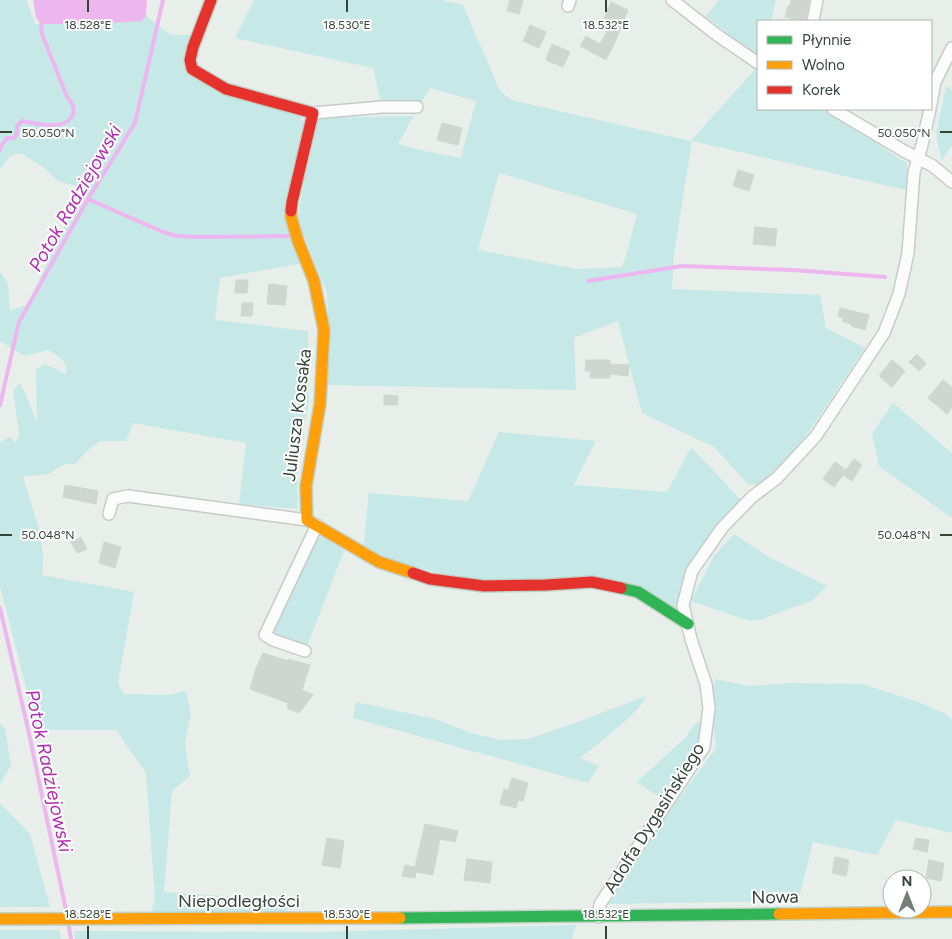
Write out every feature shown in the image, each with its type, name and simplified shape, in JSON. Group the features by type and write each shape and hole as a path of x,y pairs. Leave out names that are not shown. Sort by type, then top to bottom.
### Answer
{"street":[{"path":"210,0 190,60 192,69 226,89 313,113 382,107 417,107"},
{"path":"672,0 757,62"},
{"path":"813,20 818,0"},
{"path":"932,98 935,82 952,48"},
{"path":"835,110 904,152 933,166 952,182"},
{"name":"Adolfa Dygasińskiego","path":"598,917 600,904 704,747 709,708 706,684 691,639 683,605 692,571 722,528 752,497 777,478 816,436 884,333 899,294 908,254 914,172 930,110"},
{"name":"Juliusza Kossaka","path":"305,651 273,640 265,635 312,522 306,486 320,404 324,330 314,281 296,236 291,217 292,202 313,113"},
{"path":"109,514 113,499 128,496 312,522 379,562 430,579 484,586 592,582 638,592 688,624"},
{"name":"Nowa","path":"598,917 952,912"},
{"name":"Niepodległości","path":"0,918 598,917"}],"shaded area":[{"path":"0,0 27,0 35,24 142,21 146,16 171,35 193,35 182,60 189,72 298,114 305,124 286,212 304,263 220,278 215,320 308,331 309,401 298,457 297,509 239,504 246,443 133,423 126,441 100,441 88,450 75,464 65,464 48,474 23,477 40,532 43,556 42,575 134,592 118,683 124,694 170,695 186,691 191,713 185,743 190,776 172,791 164,892 305,904 277,913 151,912 155,898 146,773 116,730 37,730 0,586 0,442 10,437 16,443 19,433 13,391 20,383 37,423 36,370 44,364 66,375 66,366 56,354 48,350 25,356 0,341 0,272 8,283 10,310 27,305 83,188 58,181 43,167 21,153 10,156 0,169"},
{"path":"33,0 147,0 146,16 142,21 93,24 41,24 36,17"},
{"path":"254,0 442,0 463,5 500,91 511,100 691,141 756,68 757,110 825,110 907,163 906,190 692,141 674,254 672,289 820,295 826,328 865,348 815,423 793,452 759,485 748,484 714,447 642,413 618,321 574,338 576,390 326,385 330,349 327,293 298,221 302,191 319,118 414,116 398,144 461,158 476,101 430,88 422,102 382,107 373,68 235,38","holes":["499,173 637,214 622,267 577,269 478,250"]},
{"path":"719,0 776,0 771,20 757,20 757,58 706,16"},
{"path":"946,86 952,90 952,145 942,161 936,134"},
{"path":"893,403 952,453 952,518 879,466 872,433"},
{"path":"499,432 596,441 569,494 575,485 667,492 691,447 741,500 688,567 681,600 674,608 639,589 481,580 435,572 382,558 363,550 369,493 468,501"},
{"path":"734,534 767,556 827,586 813,600 760,620 749,621 691,601 714,556"},
{"path":"325,536 344,551 305,651 272,634 317,539"},
{"path":"715,679 749,686 790,683 863,684 921,703 944,713 952,720 952,833 896,820 877,855 813,842 798,901 609,904 667,815 716,748 711,700"},
{"path":"646,696 627,720 580,758 599,766 588,783 353,718 356,702 435,719 471,733 500,740 528,739"},
{"path":"703,720 693,753 663,800 637,782 685,738 694,725"},
{"path":"0,723 5,729 11,765 0,784"},
{"path":"0,803 30,834 50,907 0,907"},
{"path":"576,925 572,939 75,939 74,931 318,932"},
{"path":"0,930 59,930 61,939 0,939"}],"building":[{"path":"510,0 523,0 519,14 507,11"},
{"path":"791,0 809,0 805,20 785,17 788,6 790,6"},
{"path":"611,2 628,10 606,60 580,46 586,36 600,44 611,24 603,21"},
{"path":"530,25 546,32 539,48 523,41"},
{"path":"552,44 570,52 563,67 546,60"},
{"path":"442,123 462,128 458,145 437,140"},
{"path":"738,170 754,175 749,191 733,186"},
{"path":"755,227 777,229 775,246 753,244"},
{"path":"236,280 248,280 247,293 235,293"},
{"path":"269,284 287,286 285,305 267,304"},
{"path":"242,303 253,303 252,316 241,316"},
{"path":"840,308 869,315 865,330 842,321 843,318 838,316"},
{"path":"917,354 926,364 919,371 909,362"},
{"path":"586,360 610,360 610,364 629,365 628,376 610,374 610,378 590,378 590,371 585,371"},
{"path":"892,360 905,371 892,387 879,376"},
{"path":"943,380 952,387 952,407 947,414 928,398"},
{"path":"384,395 398,396 398,405 384,405"},
{"path":"854,459 862,465 852,481 843,475 834,487 823,479 835,462 846,470"},
{"path":"65,485 98,491 96,504 63,497"},
{"path":"81,537 87,549 77,553 71,542"},
{"path":"104,542 121,547 115,568 99,563"},
{"path":"263,653 288,661 288,659 310,665 302,690 313,695 299,713 287,708 288,703 250,689"},
{"path":"512,778 528,783 523,801 518,800 516,808 500,804 504,789 508,790"},
{"path":"425,824 458,831 455,842 440,839 433,875 416,872 415,878 402,876 405,865 415,867"},
{"path":"327,838 344,841 340,868 322,865"},
{"path":"916,838 929,840 927,852 913,849"},
{"path":"835,857 849,860 846,876 832,873"},
{"path":"467,859 492,862 490,883 464,880"},
{"path":"929,860 944,863 941,881 932,879 932,869 928,869"}],"waterway":[{"name":"Potok Radziejowski","path":"0,405 19,322 88,199 135,123 163,0"},
{"path":"0,150 7,138 14,138 17,133 17,126 22,121 41,125 62,124 67,122 74,112 42,34 41,24"},
{"path":"88,199 176,236 292,236"},
{"path":"588,281 682,266 793,270 885,277"},
{"name":"Potok Radziejowski","path":"0,608 28,729 67,915"},
{"name":"Potok Radziejowski","path":"68,922 71,939"}],"traffic: fast":[{"path":"621,588 638,592 688,624"},
{"path":"400,918 779,914"}],"traffic: slow":[{"path":"291,211 298,241 314,281 324,330 320,404 306,486 307,520 379,562 413,573"},
{"path":"779,914 952,912"},
{"path":"0,919 400,918"}],"traffic: jam":[{"path":"211,0 193,47 190,60 192,69 226,89 313,113 291,211"},
{"path":"413,573 430,579 484,586 592,582 621,588"}]}
